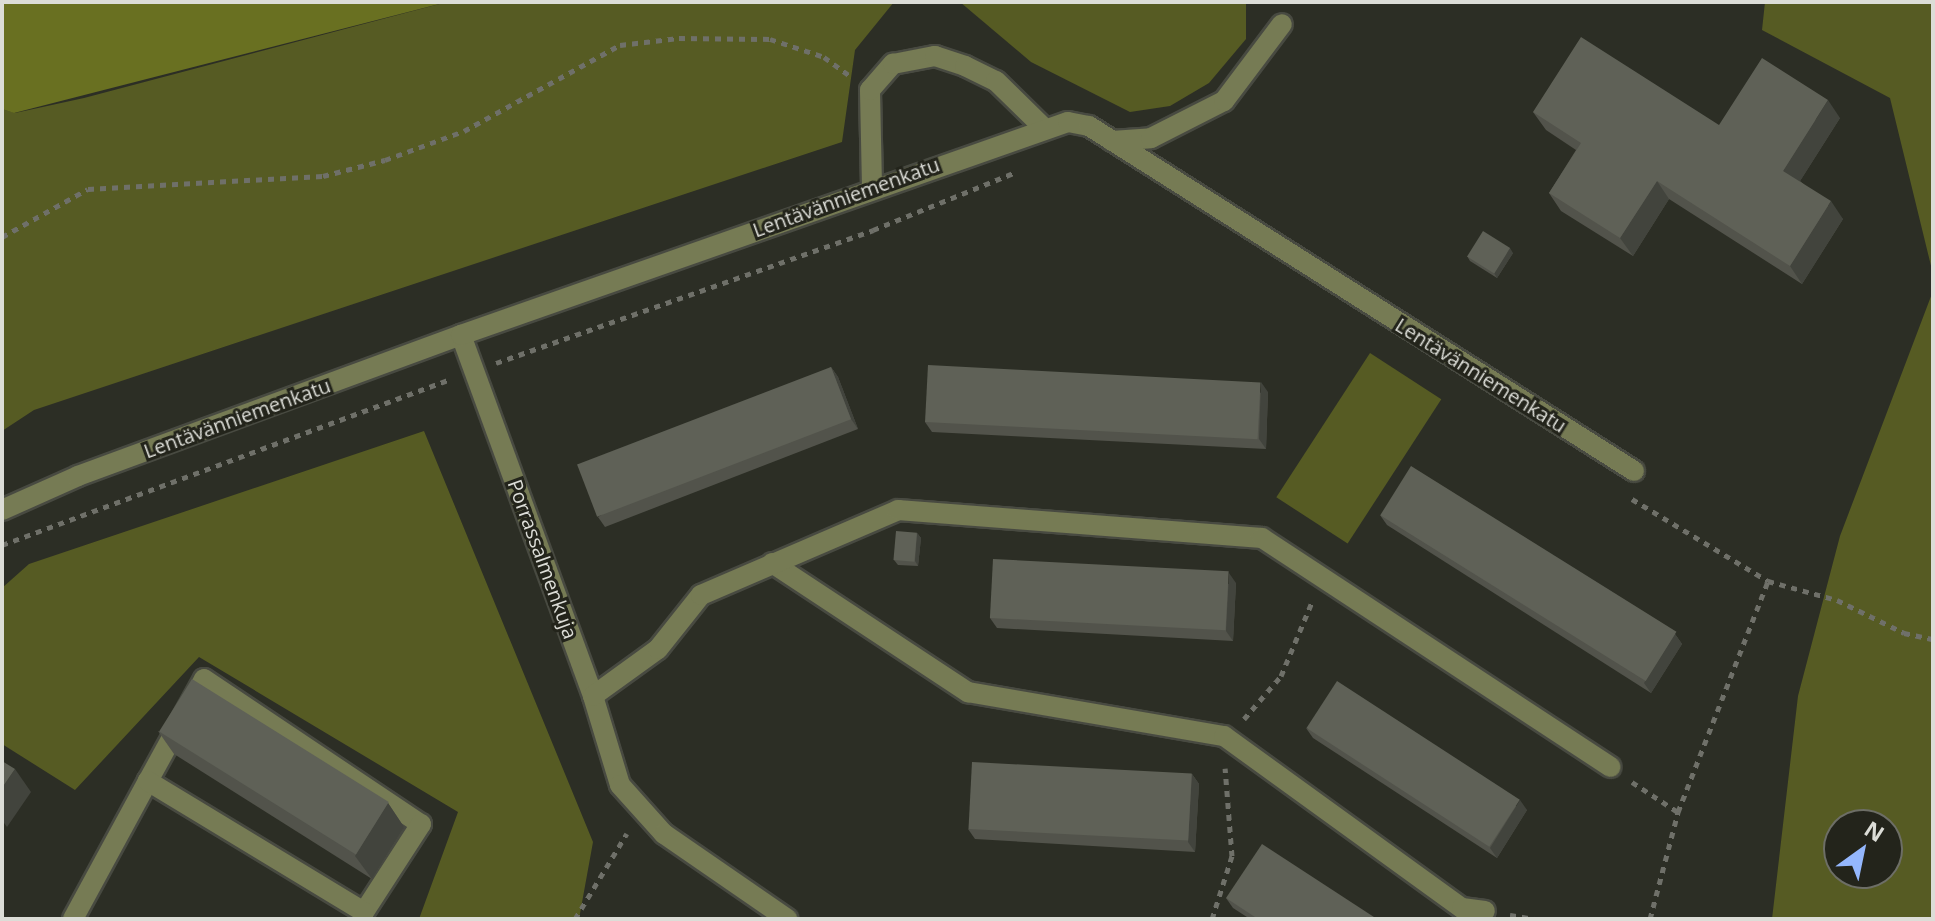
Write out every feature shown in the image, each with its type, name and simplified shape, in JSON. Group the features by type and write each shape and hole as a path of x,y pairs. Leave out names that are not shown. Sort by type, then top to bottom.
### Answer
{"street":[{"path":"1112,141 1151,138 1224,101 1282,24"},
{"path":"872,187 870,90 893,64 935,56 996,81 1044,128"},
{"name":"Lentävänniemenkatu","path":"2,510 78,476 461,335 872,187 1068,122 1089,126 1634,471"},
{"name":"Porrassalmenkuja","path":"461,335 593,696 620,785 640,807"},
{"path":"593,696 658,649 701,595 898,510 1262,538 1610,767"},
{"path":"772,563 968,692 1228,739 1462,908 1485,911"},
{"path":"73,919 148,781 204,679 421,824 362,915 148,781"},
{"path":"640,807 664,834 787,919"}],"path":[{"path":"2,237 88,189 323,176 385,160 464,131 620,45 679,38 770,39 824,57 870,90"},
{"path":"2,545 474,371 873,230 1027,167"},
{"path":"1621,492 1768,581 1837,600 1904,633 1933,639"},
{"path":"1212,919 1232,856 1223,782 1228,739 1281,676 1320,577"},
{"path":"1650,919 1678,812 1768,581"},
{"path":"1610,767 1678,812"},
{"path":"575,919 640,807"}],"shaded area":[{"path":"2,2 447,2 14,113 2,109"},
{"path":"447,2 894,2 855,50 842,142 34,410 2,431 2,109 15,113 84,98"},
{"path":"960,2 1246,2 1246,39 1209,83 1170,106 1130,112 1031,62"},
{"path":"1765,2 1933,2 1933,274 1890,98 1762,30"},
{"path":"1933,291 1933,919 1772,919 1798,696 1840,536"},
{"path":"1370,353 1441,399 1348,544 1276,497"},
{"path":"424,431 593,842 579,919 419,919 458,812 199,657 75,790 2,744 2,588 29,564"}],"building":[{"path":"1581,37 1719,125 1762,58 1828,100 1783,171 1831,201 1790,266 1657,181 1620,238 1549,193 1581,143 1533,112"},
{"path":"1483,231 1510,248 1494,273 1467,256"},
{"path":"928,365 1261,382 1258,439 925,422"},
{"path":"831,367 851,419 597,517 577,464"},
{"path":"1411,466 1676,632 1646,681 1380,515"},
{"path":"896,531 917,533 914,562 893,560"},
{"path":"993,559 1229,571 1226,630 990,618"},
{"path":"192,679 389,802 356,855 159,732"},
{"path":"1337,681 1520,800 1489,847 1307,728"},
{"path":"2,761 15,769 2,788"},
{"path":"972,762 1192,774 1188,840 968,829"},
{"path":"1262,844 1377,919 1258,919 1226,898"}]}
